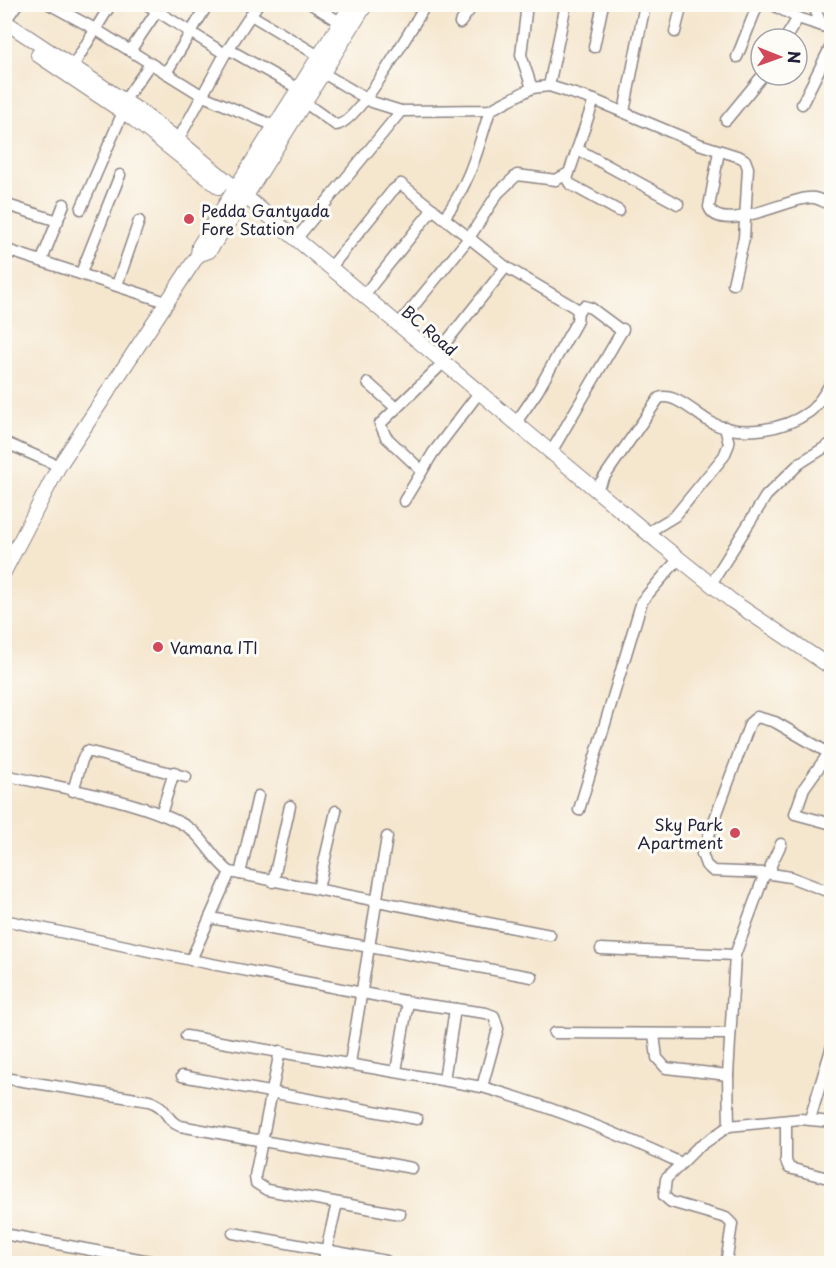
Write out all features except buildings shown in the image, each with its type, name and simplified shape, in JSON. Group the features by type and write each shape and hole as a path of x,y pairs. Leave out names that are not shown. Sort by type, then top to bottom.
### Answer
{"street":[{"path":"17,4 5,24 123,106 238,197"},
{"path":"49,4 63,8 203,96 274,126"},
{"path":"73,66 111,4"},
{"path":"146,4 226,52 299,88"},
{"path":"166,73 207,4"},
{"path":"178,140 226,52 258,4"},
{"path":"311,4 340,22"},
{"path":"4,572 59,466 198,255 209,251 274,126 352,4"},
{"path":"238,197 304,102 366,4"},
{"path":"304,102 327,121 341,125 347,121 366,99 426,4"},
{"path":"460,23 474,4"},
{"path":"527,4 521,54 532,88"},
{"path":"549,86 566,4"},
{"path":"594,47 603,4"},
{"path":"624,112 645,4"},
{"path":"675,32 681,4"},
{"path":"737,57 758,4"},
{"path":"771,4 798,18 827,28"},
{"path":"813,4 827,28"},
{"path":"130,51 157,11"},
{"path":"251,15 319,56"},
{"path":"792,27 798,18"},
{"name":"BC Road","path":"5,24 73,66 123,106 178,140 238,197 593,492 647,533 710,587 831,676"},
{"path":"802,104 831,44"},
{"path":"81,209 123,106 150,64"},
{"path":"323,73 366,99 401,111 490,110 532,88 549,86 594,100 719,151 740,157 747,164 746,216 744,238 733,284"},
{"path":"726,120 753,87"},
{"path":"594,100 567,174 570,184 619,211"},
{"path":"444,218 459,198 471,173 490,110"},
{"path":"297,238 401,111"},
{"path":"577,149 678,204"},
{"path":"719,151 711,212 728,218 746,216 813,198 831,206"},
{"path":"399,324 467,237 470,238 498,193 517,175 556,180 567,174"},
{"path":"81,273 120,175"},
{"path":"331,267 398,185 405,186 507,267 578,311"},
{"name":"BC Road","path":"238,197 297,238 399,324 475,399 550,454 674,564 831,668"},
{"path":"4,204 57,221"},
{"path":"42,260 64,204"},
{"path":"364,295 433,209"},
{"path":"117,285 139,221"},
{"path":"4,249 166,302"},
{"path":"423,471 386,438 381,430 384,420 437,362 507,267"},
{"path":"510,423 537,392 577,321 578,311 584,306 591,308 622,330 550,454"},
{"path":"593,492 659,398 670,398 710,422 725,427 771,429 808,413 831,382"},
{"path":"368,383 396,408"},
{"path":"404,501 475,399"},
{"path":"647,533 675,516 723,456 729,444 725,427"},
{"path":"4,442 59,466"},
{"path":"710,587 766,496 800,464 831,443"},
{"path":"579,810 642,602 674,564"},
{"path":"831,824 795,814 804,788 830,754 765,717 757,717 750,723 702,854 706,865 713,871 765,873 790,877 831,893"},
{"path":"74,791 84,753 87,751 186,777"},
{"path":"161,814 174,772"},
{"path":"4,775 161,814 195,833 215,859 235,873 550,935"},
{"path":"191,960 235,873 258,796"},
{"path":"273,882 290,806"},
{"path":"318,889 336,811"},
{"path":"350,1063 387,837"},
{"path":"765,873 771,871 771,865 781,844"},
{"path":"729,1126 728,1076 735,955 765,873"},
{"path":"211,918 532,977"},
{"path":"4,920 191,960 408,1002 486,1013 494,1016 498,1023 482,1087"},
{"path":"601,949 735,955"},
{"path":"396,1071 408,1002"},
{"path":"444,1080 455,1009"},
{"path":"554,1033 730,1034"},
{"path":"654,1034 657,1058 666,1068 728,1076"},
{"path":"186,1036 482,1087 559,1112 634,1141 681,1163"},
{"path":"810,1119 831,1046"},
{"path":"280,1051 255,1176 260,1187 400,1214"},
{"path":"182,1076 417,1119"},
{"path":"4,1078 149,1101 162,1106 174,1124 180,1126 412,1168"},
{"path":"726,1263 732,1224 726,1218 670,1202 664,1196 666,1179 700,1145 729,1126 810,1119 831,1122"},
{"path":"786,1121 786,1161 789,1168 824,1178 831,1176"},
{"path":"323,1263 337,1203"},
{"path":"233,1233 387,1262"},
{"path":"4,1234 166,1263"}],"place":[{"name":"Pedda Gantyada Fore Station","path":"189,219"},
{"name":"Vamana ITI","path":"158,647"},
{"name":"Sky Park Apartment","path":"735,833"}]}
